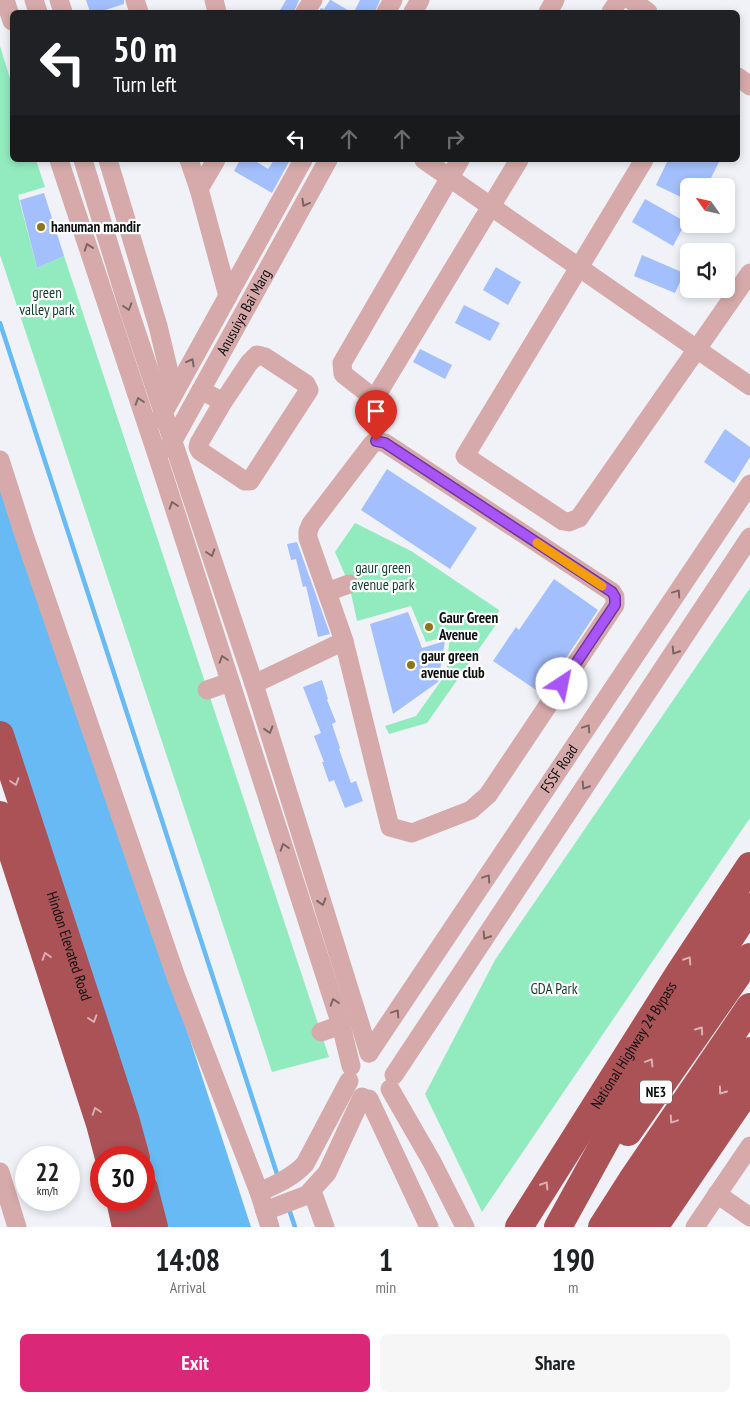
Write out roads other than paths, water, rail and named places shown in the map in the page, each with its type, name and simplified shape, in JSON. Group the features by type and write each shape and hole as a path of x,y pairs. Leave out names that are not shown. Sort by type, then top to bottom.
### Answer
{"highway":[{"name":"Hindon Elevated Road","path":"0,735 133,1146"},
{"name":"Hindon Elevated Road","path":"0,815 106,1146"},
{"name":"National Highway 24 Bypass","path":"519,1227 664,996 750,866"},
{"path":"559,1227 649,1062 750,907"},
{"name":"NE3","path":"559,1227 750,957"},
{"name":"NE3","path":"602,1227 750,1007"},
{"path":"624,1227 750,1051"},
{"path":"654,1227 750,1086"},
{"path":"122,1211 126,1227"},
{"path":"150,1211 154,1227"}],"street":[{"path":"6,0 10,14"},
{"path":"631,0 645,10"},
{"path":"60,162 160,464 341,1025 356,1094 365,1098 376,1099 383,1096 750,537"},
{"path":"84,162 129,310 254,684 369,1054"},
{"path":"109,162 158,326 174,393"},
{"path":"190,162 199,189 228,296"},
{"path":"199,189 215,162"},
{"name":"Anusuiya Bai Marg","path":"150,436 302,162"},
{"name":"Anusuiya Bai Marg","path":"160,464 327,162"},
{"path":"427,162 750,386"},
{"path":"459,162 342,363 343,374 372,396 378,393 518,162"},
{"path":"643,162 465,456 563,521 570,522 580,518 750,273"},
{"path":"257,355 265,357 306,384 309,390 250,481 245,481 200,451 198,447 223,402 249,362 257,355"},
{"path":"201,390 223,402"},
{"path":"376,441 385,443 612,592 615,597 615,605 488,795 471,810 412,833 390,828 344,641 308,538 308,531 310,524 376,441"},
{"path":"0,460 176,976 265,1190 271,1215 309,1193 327,1174 365,1098"},
{"name":"FSSF Road","path":"369,1054 750,484"},
{"path":"327,592 349,584"},
{"path":"254,684 344,641"},
{"path":"208,690 230,682"},
{"path":"321,1032 341,1025"},
{"path":"265,1190 298,1172 305,1164 355,1060 362,1055 369,1054 384,1057 390,1063 392,1082 465,1227"},
{"path":"365,1098 429,1227"},
{"path":"695,1227 750,1146"},
{"path":"0,1172 17,1227"},
{"path":"309,1193 325,1227"},
{"path":"717,1194 750,1217"}],"water":[{"path":"0,473 93,742 251,1227 156,1227 151,1211 155,1211 155,1146 140,1146 0,762"}],"waterway":[{"path":"0,323 278,1177"},
{"path":"288,1206 295,1227"}],"place":[{"name":"hanuman mandir","path":"41,227"},
{"name":"Gaur Green Avenue","path":"429,627"},
{"name":"gaur green avenue club","path":"411,665"}],"park label":[{"name":"green valley park","path":"47,302"},
{"name":"gaur green avenue park","path":"383,576"},
{"name":"GDA Park","path":"554,989"}]}
